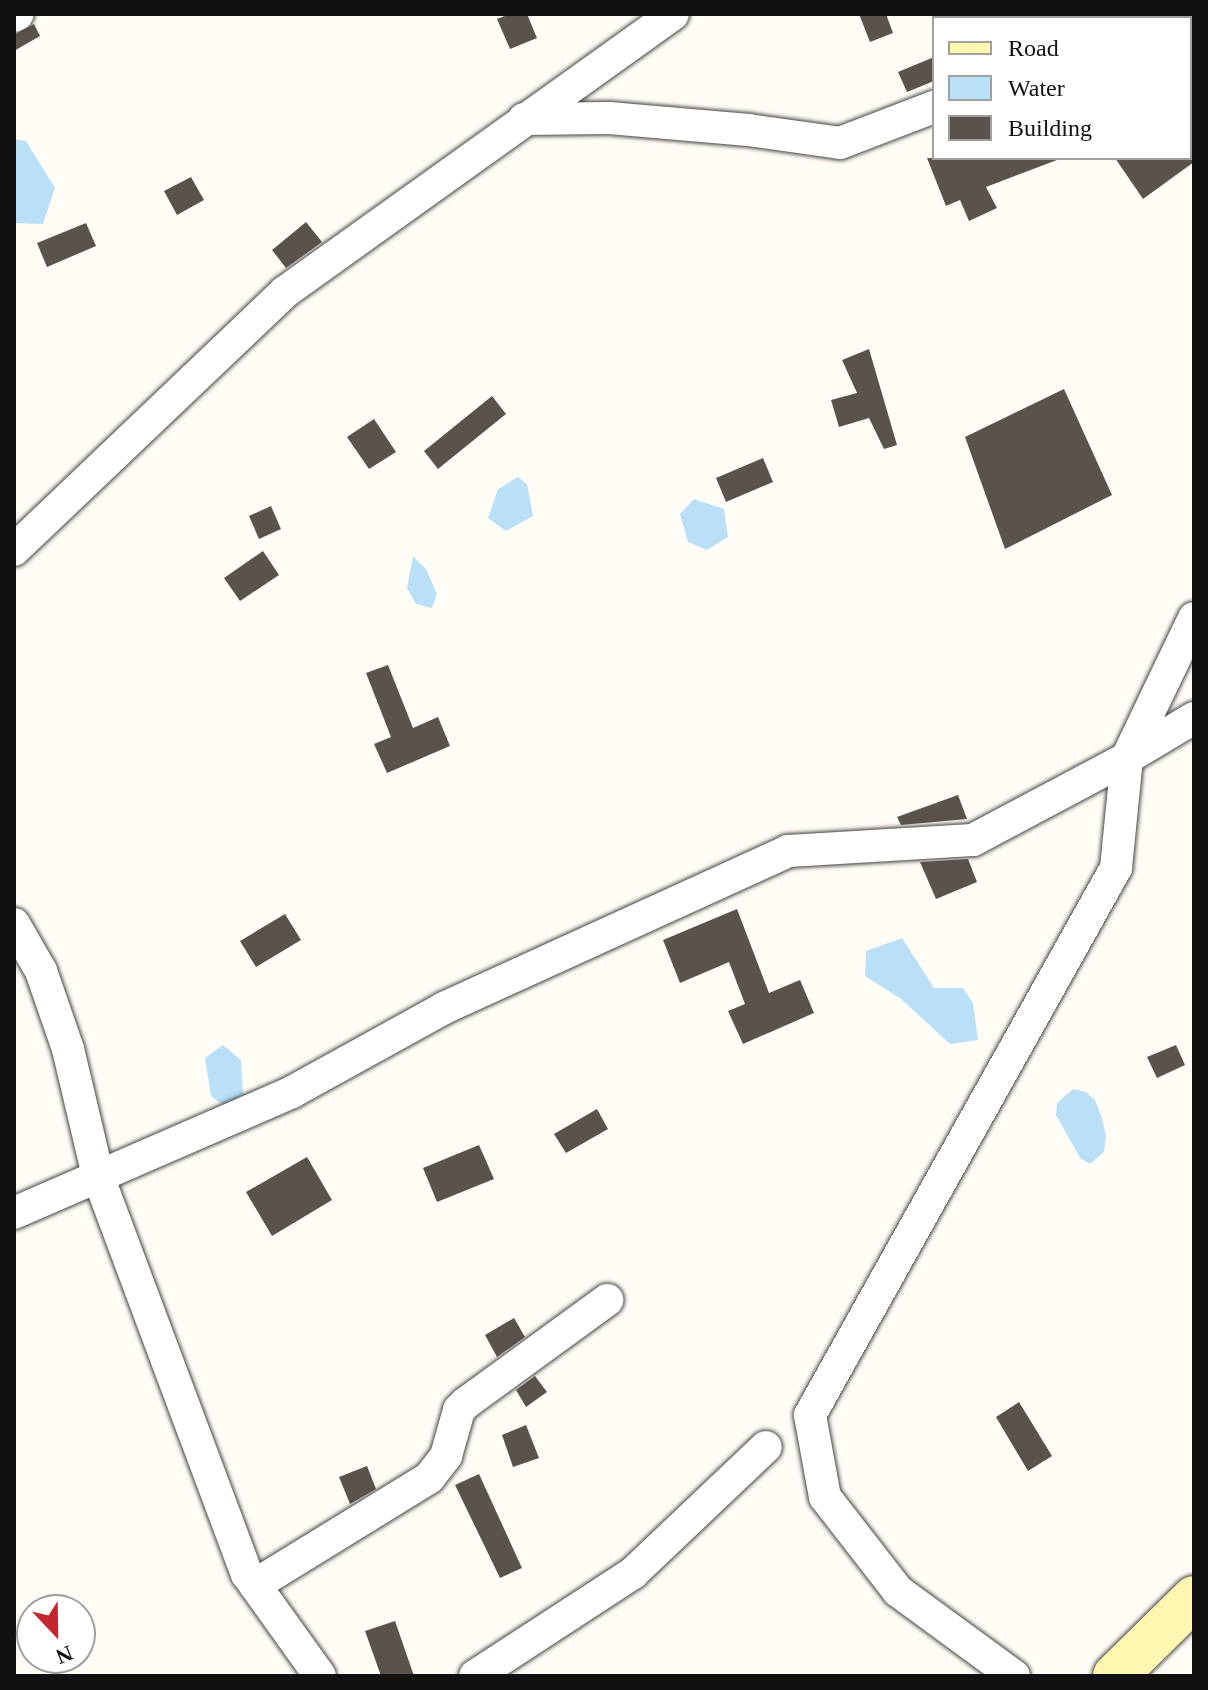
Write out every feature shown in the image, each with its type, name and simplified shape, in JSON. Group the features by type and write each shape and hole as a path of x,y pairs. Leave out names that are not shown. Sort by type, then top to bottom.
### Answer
{"street":[{"path":"17,542 285,292 673,14"},
{"path":"524,119 609,118 748,130 840,143 932,108"},
{"path":"1014,1676 898,1591 825,1497 810,1415 1116,868 1127,758 1194,618"},
{"path":"14,1213 292,1092 444,1008 788,851 973,840 1127,758 1194,718"},
{"path":"14,924 41,971 68,1049 98,1176 247,1574 320,1676"},
{"path":"255,1585 429,1478 446,1456 459,1410 607,1300"},
{"path":"475,1676 633,1573 766,1447"},
{"path":"1115,1676 1194,1598"}],"water":[{"path":"14,139 26,141 55,188 43,224 14,223"},
{"path":"518,477 527,484 533,516 506,531 488,518 498,489"},
{"path":"694,499 724,509 728,537 707,550 688,542 680,514"},
{"path":"413,556 426,569 437,594 432,608 416,604 407,588"},
{"path":"902,938 934,988 963,988 973,1003 978,1040 950,1044 901,999 865,976 866,951"},
{"path":"223,1045 241,1060 243,1095 226,1107 211,1096 205,1058"},
{"path":"1073,1089 1086,1092 1095,1100 1102,1118 1106,1136 1104,1152 1090,1164 1080,1158 1056,1115 1057,1103"}],"building":[{"path":"510,14 527,14 537,38 510,49 497,19"},
{"path":"859,14 886,14 893,33 870,42"},
{"path":"34,24 40,36 14,51 14,35"},
{"path":"932,58 932,82 907,92 898,72"},
{"path":"927,158 1057,160 986,187 997,208 969,221 960,200 946,206"},
{"path":"1194,158 1194,162 1143,199 1116,160"},
{"path":"191,177 204,200 177,215 164,191"},
{"path":"306,222 322,242 286,268 272,250"},
{"path":"86,223 96,246 47,267 37,243"},
{"path":"869,349 897,445 884,449 869,418 839,427 831,400 857,393 842,360"},
{"path":"1064,389 1112,495 1005,549 965,437"},
{"path":"492,396 506,414 438,469 424,451"},
{"path":"374,419 396,452 369,469 347,437"},
{"path":"763,458 773,482 726,502 716,478"},
{"path":"271,506 281,529 259,539 249,516"},
{"path":"263,551 279,575 240,601 224,578"},
{"path":"388,665 413,728 438,717 450,746 387,773 374,744 391,737 366,673"},
{"path":"958,795 967,819 901,825 897,817"},
{"path":"968,859 977,882 936,899 920,862"},
{"path":"737,909 769,993 800,980 814,1013 743,1044 728,1011 745,1004 729,962 680,983 663,940"},
{"path":"285,914 301,940 256,967 240,941"},
{"path":"1176,1045 1185,1065 1157,1078 1147,1057"},
{"path":"597,1109 608,1129 566,1153 554,1134"},
{"path":"479,1145 494,1179 437,1202 423,1168"},
{"path":"307,1157 332,1200 272,1236 246,1192"},
{"path":"514,1318 525,1337 497,1357 485,1335"},
{"path":"535,1376 547,1392 526,1407 516,1390"},
{"path":"1019,1402 1052,1456 1028,1471 996,1417"},
{"path":"526,1425 539,1458 513,1467 502,1435"},
{"path":"367,1466 376,1489 350,1504 339,1477"},
{"path":"479,1474 522,1568 500,1578 455,1485"},
{"path":"395,1621 414,1676 381,1676 365,1631"}]}
